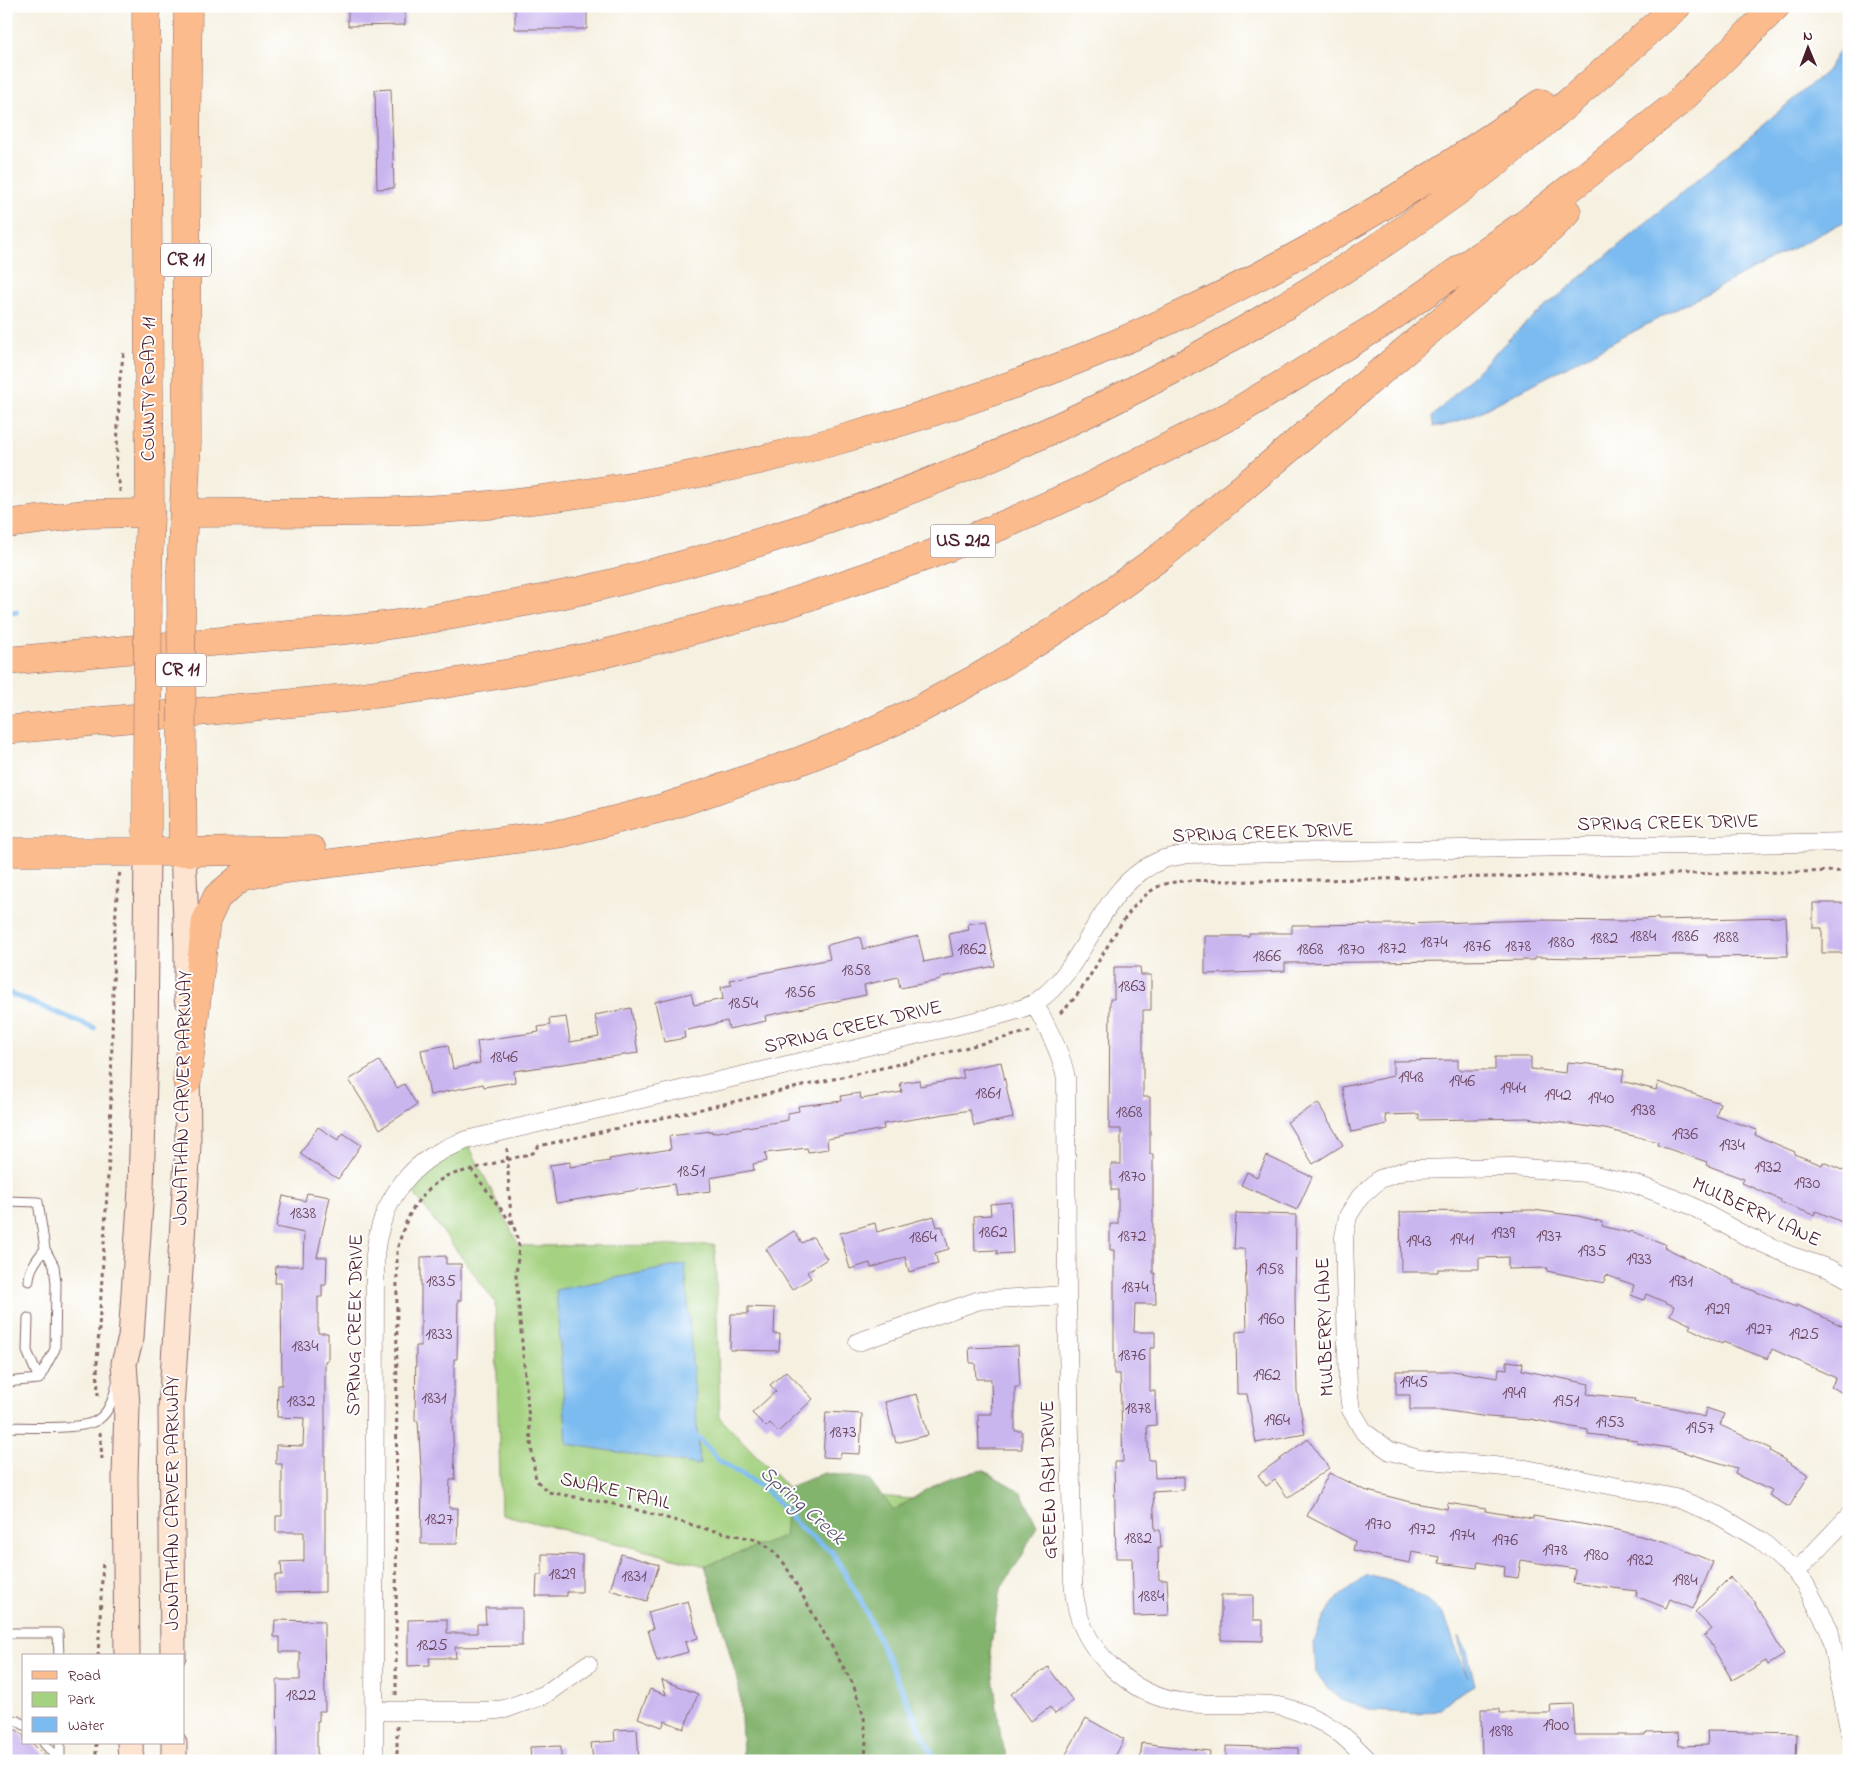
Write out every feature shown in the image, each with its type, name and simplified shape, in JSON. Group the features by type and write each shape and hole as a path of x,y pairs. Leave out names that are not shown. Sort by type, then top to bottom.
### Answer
{"main road":[{"name":"COUNTY ROAD 11","path":"146,6 150,513 147,771"},
{"name":"COUNTY ROAD 11","path":"181,570 187,442 186,155 188,6"},
{"path":"6,661 346,630 423,620 590,588 751,545 907,492 1060,428 1134,391 1279,310 1417,220 1484,171 1548,119 1678,6"},
{"name":"US 212","path":"6,730 346,698 510,673 603,654 769,610 927,556 1013,521 1147,458 1233,414 1383,323 1525,224 1679,102 1776,6"},
{"path":"6,524 85,514 351,512 468,507 622,487 759,460 839,440 976,398 1046,372 1187,312 1366,217 1474,150 1565,87 1639,40"},
{"path":"188,1081 206,921 217,897 241,877 263,872 563,833 666,807 797,762 858,738 918,710 979,677 1037,642 1164,554 1550,229 1679,102"},
{"name":"JONATHAN CARVER PARKWAY","path":"173,1654 171,1408 188,1146 181,570"},
{"name":"JONATHAN CARVER PARKWAY","path":"127,1654 125,1476 127,1406 124,1362 131,1338 141,1189 145,1042 147,771"},
{"path":"6,852 356,850 478,844"},
{"path":"130,1744 131,1761"},
{"path":"174,1744 174,1761"}],"street":[{"name":"SPRING CREEK DRIVE","path":"374,1761 375,1255 377,1235 392,1197 420,1164 441,1150 466,1140 997,1016 1035,1004 1063,976 1106,906 1120,889 1140,872 1164,859 1186,854 1849,842"},
{"name":"GREEN ASH DRIVE","path":"1035,1004 1063,1061 1066,1078 1067,1295 1073,1582 1076,1605 1084,1628 1100,1654 1114,1670 1135,1686 1155,1696 1180,1702 1280,1706 1309,1716 1339,1733 1369,1761"},
{"name":"MULBERRY LANE","path":"1849,1279 1830,1269 1788,1255 1744,1235 1688,1204 1635,1184 1586,1173 1540,1169 1512,1167 1409,1169 1380,1179 1360,1197 1348,1216 1344,1237 1348,1388 1352,1410 1364,1432 1390,1451 1419,1459 1526,1469 1676,1498 1718,1515 1760,1540 1796,1572 1805,1584 1829,1629 1849,1728"},
{"path":"858,1342 980,1300 1067,1295"},
{"path":"1796,1572 1849,1516"},
{"path":"375,1711 487,1711 505,1709 544,1695 588,1664"}],"lane":[{"path":"6,1201 38,1202 45,1249 54,1266 56,1283 55,1349 39,1379"},
{"path":"29,1282 29,1276 35,1262 45,1249"},
{"path":"28,1318 27,1351 39,1379"},
{"path":"6,1428 76,1427 99,1419 112,1401 124,1362"},
{"path":"6,1382 39,1379"},
{"path":"6,1633 58,1633 59,1654"},
{"path":"6,1719 18,1720 22,1723"},
{"path":"45,1744 59,1761"},
{"path":"59,1761 60,1744"}],"path":[{"path":"122,514 120,484 116,475 120,376 125,348"},
{"path":"397,1761 397,1251 408,1216 424,1194 435,1183 446,1176 533,1153 539,1146 1028,1033 1063,1011 1098,965 1118,927 1139,901 1155,889 1168,883 1188,881 1254,882 1849,871"},
{"path":"102,1461 97,1363 110,1150 114,1024 114,940 118,880"},
{"name":"SNAKE TRAIL","path":"507,1131 509,1192 519,1246 516,1276 536,1480 548,1492 619,1505 710,1530 758,1540 771,1549 784,1563 853,1684 864,1717 865,1761"},
{"path":"471,1168 514,1227"},
{"path":"98,1654 103,1558"},
{"path":"96,1744 96,1761"}],"green space":[{"path":"466,1140 519,1246 715,1245 720,1418 788,1488 1013,1508 741,1575 501,1514 495,1302 405,1181"},
{"path":"983,1470 1021,1492 1037,1526 1022,1556 1000,1590 990,1652 1001,1739 1008,1761 742,1761 739,1686 705,1565 784,1537 788,1488 824,1473 868,1479 894,1510 946,1478"}],"water":[{"path":"1849,35 1849,219 1470,417 1443,426 1434,426 1432,417 1518,330 1827,71"},
{"path":"685,1264 700,1465 567,1444 556,1290"},
{"path":"1367,1575 1390,1581 1409,1589 1424,1598 1444,1615 1467,1678 1459,1636 1467,1651 1475,1685 1452,1698 1439,1709 1419,1714 1372,1711 1343,1701 1328,1688 1316,1673 1314,1642 1324,1617 1339,1597"}],"building":[{"path":"348,6 405,6 405,25 348,26"},
{"path":"515,6 587,6 587,29 515,29"},
{"path":"391,89 394,188 377,189 375,90"},
{"path":"1813,903 1849,903 1849,953 1822,953 1822,928 1813,928"},
{"path":"1786,917 1788,956 1707,957 1707,955 1671,955 1580,958 1535,957 1535,960 1285,963 1285,971 1205,974 1205,936 1249,936 1249,933 1292,933 1292,925"},
{"path":"986,921 995,966 900,988 898,977 864,985 866,995 765,1016 766,1021 729,1029 727,1021 684,1031 685,1038 664,1042 655,1002 691,993 694,1005 723,999 721,987 732,985 730,980 830,959 827,945 860,937 863,949 918,936 924,962 953,956 949,934 969,930 968,924"},
{"path":"1114,967 1140,967 1141,975 1151,975 1151,1010 1143,1010 1143,1097 1150,1097 1150,1154 1153,1154 1153,1273 1155,1273 1156,1304 1135,1304 1134,1332 1155,1332 1155,1348 1150,1348 1150,1391 1155,1391 1156,1425 1147,1426 1149,1460 1154,1460 1155,1478 1184,1477 1184,1490 1153,1492 1155,1530 1160,1530 1161,1548 1158,1548 1159,1580 1167,1580 1169,1615 1134,1616 1132,1558 1116,1558 1114,1462 1123,1462 1120,1374 1114,1374 1114,1250 1110,1250 1110,1224 1118,1224 1118,1190 1111,1190 1111,1164 1121,1164 1121,1129 1109,1129 1110,999 1114,999"},
{"path":"631,1008 638,1053 514,1071 515,1082 484,1087 483,1084 430,1095 421,1050 448,1045 453,1069 480,1063 477,1041 539,1032 538,1027 550,1025 549,1019 566,1017 570,1042 599,1037 595,1015"},
{"path":"1495,1057 1531,1057 1531,1069 1566,1073 1567,1062 1624,1070 1622,1081 1656,1090 1658,1082 1720,1103 1716,1116 1757,1130 1755,1135 1795,1152 1794,1154 1822,1165 1823,1162 1849,1173 1849,1225 1816,1211 1814,1215 1780,1202 1781,1200 1742,1183 1744,1179 1706,1165 1707,1162 1657,1145 1658,1142 1605,1129 1528,1118 1419,1120 1419,1114 1385,1115 1387,1124 1352,1132 1342,1087 1393,1076 1393,1061 1458,1060 1458,1070 1495,1070"},
{"path":"379,1061 397,1088 404,1084 417,1105 380,1129 349,1080"},
{"path":"1001,1062 1013,1118 974,1126 970,1110 883,1124 884,1129 827,1139 828,1149 808,1152 807,1148 765,1153 767,1161 753,1164 754,1170 710,1178 711,1191 676,1195 674,1184 556,1203 550,1165 570,1162 570,1167 671,1149 669,1136 712,1131 712,1133 788,1120 788,1113 799,1111 798,1106 842,1101 841,1096 860,1093 861,1099 902,1092 900,1083 919,1080 920,1086 964,1078 962,1070"},
{"path":"1318,1103 1343,1145 1313,1164 1287,1122"},
{"path":"318,1127 338,1140 343,1133 361,1145 338,1179 300,1154"},
{"path":"1267,1156 1312,1177 1297,1210 1241,1185 1247,1172 1257,1177"},
{"path":"307,1193 330,1197 317,1257 327,1257 326,1285 322,1285 322,1297 318,1297 318,1333 328,1333 328,1360 325,1361 325,1592 275,1593 275,1575 282,1575 281,1562 304,1561 304,1532 276,1532 276,1516 282,1516 282,1464 276,1464 276,1445 303,1446 304,1418 277,1417 278,1385 282,1385 281,1283 275,1283 276,1266 303,1266 304,1233 276,1227 283,1196 305,1201"},
{"path":"1011,1202 1013,1253 997,1254 997,1250 975,1251 974,1216 991,1215 990,1204"},
{"path":"1533,1210 1578,1216 1603,1222 1602,1226 1630,1233 1631,1231 1665,1244 1664,1247 1734,1281 1733,1283 1796,1307 1797,1305 1849,1329 1849,1385 1843,1393 1831,1387 1836,1378 1772,1349 1768,1359 1723,1342 1722,1344 1689,1328 1691,1325 1670,1315 1674,1306 1646,1294 1644,1300 1631,1295 1634,1285 1606,1275 1604,1283 1547,1271 1548,1268 1508,1269 1508,1257 1479,1258 1479,1269 1438,1269 1438,1272 1401,1272 1400,1212"},
{"path":"1236,1213 1296,1215 1297,1391 1305,1434 1256,1443 1247,1394 1237,1394 1236,1332 1247,1331 1245,1249 1234,1249"},
{"path":"934,1216 937,1227 942,1226 949,1249 935,1253 938,1264 909,1272 905,1257 871,1268 870,1263 850,1269 840,1233 875,1223 877,1232"},
{"path":"794,1231 802,1243 813,1237 827,1259 807,1272 811,1278 792,1290 766,1249"},
{"path":"446,1256 446,1264 461,1264 461,1300 458,1300 457,1359 454,1359 454,1417 452,1417 455,1480 450,1480 449,1508 458,1508 457,1544 421,1544 422,1481 418,1421 415,1421 416,1346 421,1346 421,1257"},
{"path":"748,1307 775,1308 774,1334 780,1334 779,1351 730,1350 731,1314 748,1314"},
{"path":"1018,1346 1020,1387 1015,1387 1015,1431 1022,1431 1022,1449 979,1449 978,1414 992,1414 991,1379 976,1379 975,1363 970,1363 969,1348"},
{"path":"1507,1361 1523,1363 1522,1370 1589,1384 1587,1394 1635,1399 1634,1402 1675,1408 1704,1417 1706,1408 1724,1414 1720,1425 1771,1449 1770,1451 1809,1475 1789,1507 1769,1495 1772,1491 1735,1474 1737,1468 1670,1448 1637,1443 1637,1440 1588,1434 1588,1430 1530,1419 1488,1417 1442,1410 1410,1410 1410,1395 1396,1395 1396,1371 1453,1371 1498,1378 1499,1368 1507,1369"},
{"path":"786,1371 813,1399 778,1432 770,1423 766,1427 752,1413 776,1391 770,1385"},
{"path":"917,1394 928,1435 896,1443 885,1402"},
{"path":"826,1412 862,1414 860,1454 840,1453 840,1458 823,1457"},
{"path":"1308,1439 1329,1468 1288,1498 1275,1480 1266,1486 1258,1475"},
{"path":"1329,1473 1364,1490 1410,1502 1447,1509 1448,1503 1533,1519 1533,1516 1618,1530 1670,1544 1713,1562 1693,1609 1670,1599 1666,1608 1636,1596 1637,1591 1573,1583 1575,1569 1521,1560 1518,1578 1504,1576 1505,1567 1478,1562 1477,1568 1439,1563 1440,1557 1412,1552 1410,1563 1385,1558 1353,1550 1355,1541 1307,1516"},
{"path":"542,1554 582,1555 582,1592 567,1592 567,1596 536,1596 537,1575 542,1575"},
{"path":"621,1554 659,1565 647,1601 610,1590"},
{"path":"1730,1577 1756,1602 1755,1604 1784,1655 1768,1665 1766,1661 1732,1680 1709,1641 1704,1636 1712,1629 1695,1612"},
{"path":"1221,1595 1253,1595 1253,1620 1263,1620 1263,1641 1221,1640"},
{"path":"688,1601 698,1638 685,1642 688,1652 657,1661 648,1630 653,1629 648,1612"},
{"path":"485,1608 522,1608 522,1646 455,1647 456,1658 429,1658 430,1665 408,1666 408,1620 447,1619 447,1633 477,1633 477,1624 486,1624"},
{"path":"275,1620 324,1621 325,1711 319,1711 319,1721 317,1721 317,1761 278,1761 277,1680 300,1680 300,1652 280,1652 280,1637 274,1637"},
{"path":"1048,1667 1073,1701 1055,1714 1050,1707 1031,1721 1011,1694"},
{"path":"662,1680 698,1694 684,1729 665,1721 662,1727 638,1718 650,1689 666,1695"},
{"path":"1573,1704 1575,1735 1646,1735 1646,1733 1678,1732 1679,1746 1708,1745 1707,1731 1797,1733 1796,1761 1482,1761 1481,1709 1500,1709 1500,1713 1551,1713 1550,1705"},
{"path":"1086,1718 1124,1739 1113,1761 1074,1761 1065,1756"},
{"path":"637,1729 639,1761 593,1761 591,1743 615,1741 614,1730"},
{"path":"6,1730 17,1730 22,1734 22,1744 33,1744 50,1761 6,1761"},
{"path":"1142,1743 1210,1751 1209,1761 1140,1761"},
{"path":"561,1746 561,1761 531,1761 530,1747"},
{"path":"1226,1746 1298,1748 1298,1761 1226,1761"}],"waterway":[{"path":"6,613 16,612"},
{"name":"Spring Creek","path":"6,992 94,1028"},
{"name":"Spring Creek","path":"693,1432 720,1461 765,1489 805,1532 832,1552 860,1599 935,1761"}]}
